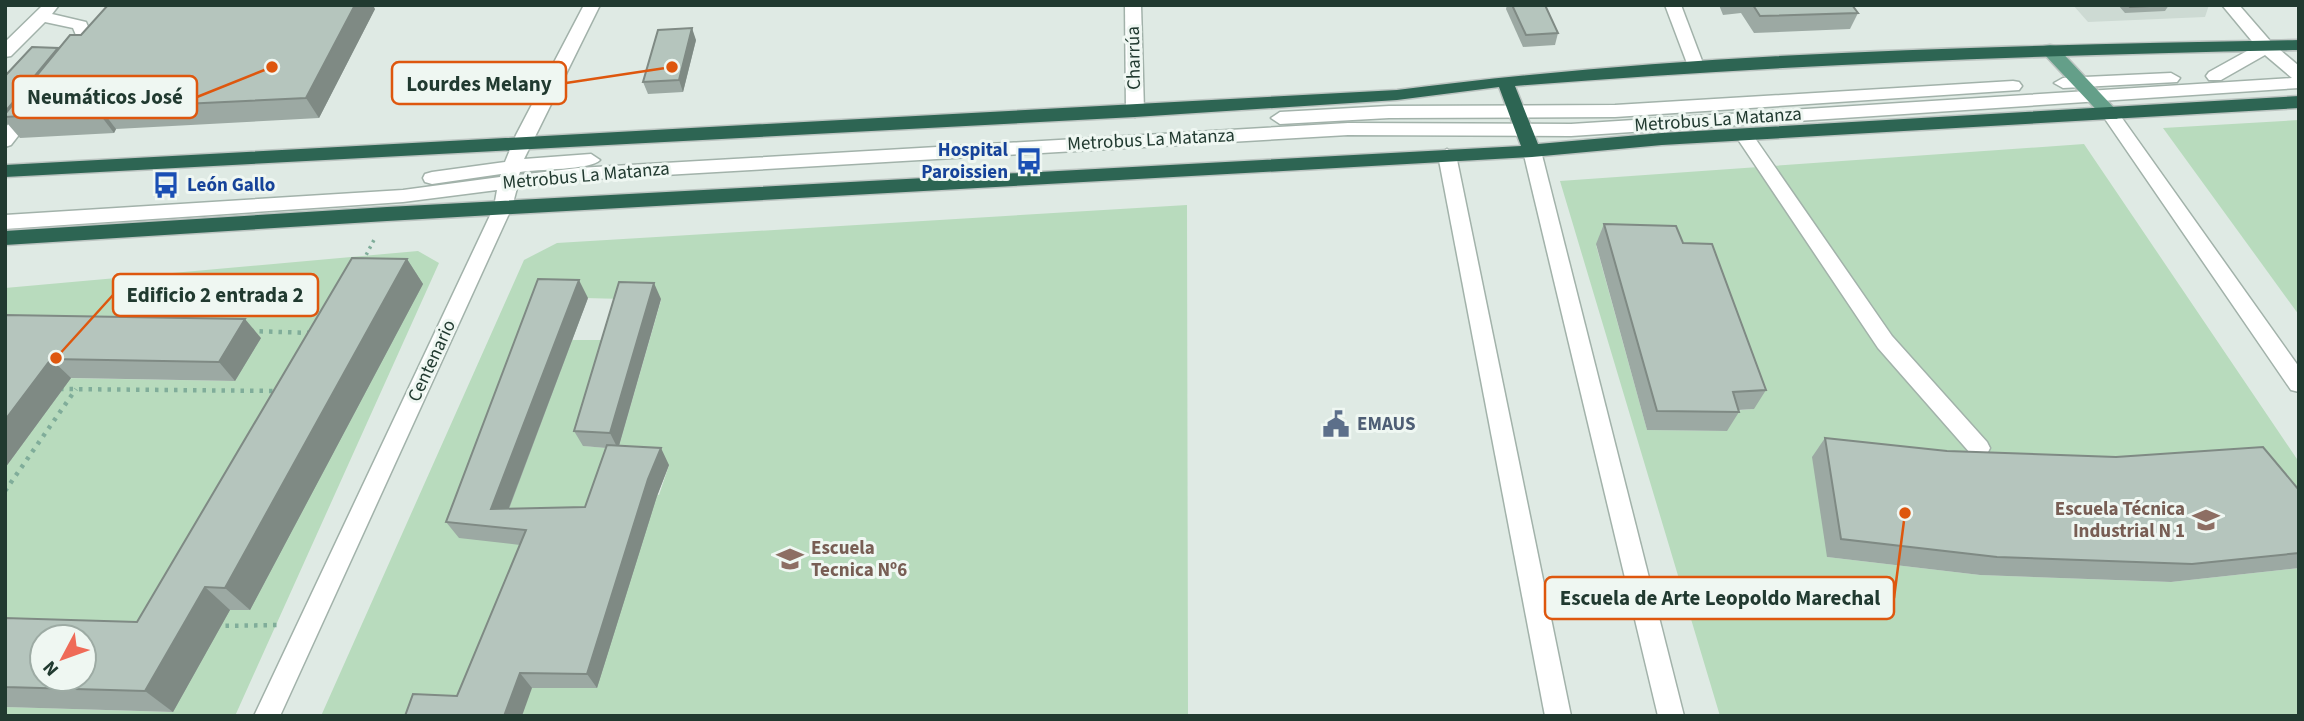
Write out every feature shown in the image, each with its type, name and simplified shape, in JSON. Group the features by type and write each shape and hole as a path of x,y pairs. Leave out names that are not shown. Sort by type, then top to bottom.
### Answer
{"highway":[{"path":"5,171 522,145 1396,95 1505,81 1696,66 2050,50 2299,46"},
{"path":"1505,81 1532,151"},
{"path":"5,238 503,207 1532,151 1661,139 2299,102"}],"main road":[{"path":"2050,50 2111,115"}],"street":[{"name":"Centenario","path":"267,716 503,207 522,145 592,5"},
{"name":"Charrúa","path":"1133,5 1135,111"},
{"path":"1672,5 1696,66"},
{"path":"2230,5 2266,47 2299,76"},
{"path":"5,52 46,10 80,25 85,33 86,40 62,70"},
{"name":"Metrobus La Matanza","path":"2215,76 2266,47"},
{"name":"Metrobus La Matanza","path":"5,222 403,196 511,175 545,162 1376,112 1615,111 2215,76 2299,76"},
{"name":"Metrobus La Matanza","path":"5,208 511,175 578,174 1348,129 1571,130 2299,83"},
{"path":"5,141 37,100"},
{"path":"2111,115 2299,384"},
{"path":"1744,135 1885,342 1979,448"},
{"path":"1532,151 1671,716"},
{"path":"1447,155 1558,716"}],"path":[{"path":"362,262 387,214"},
{"path":"242,331 312,333"},
{"path":"52,388 280,391"},
{"path":"5,491 76,389"},
{"path":"203,627 309,625"}],"shaded area":[{"path":"2073,5 2209,5 2205,17 2088,22"}],"green space":[{"path":"2299,120 2299,315 2163,128"},
{"path":"2084,144 2299,462 2299,537 1827,557 1980,575 2171,582 2299,568 2299,716 1720,716 1560,181","holes":["1596,245 1753,409 1722,412 1727,431 1647,430"]},
{"name":"Escuela Tecnica Nº6","path":"1187,205 1188,716 522,716 523,713 321,716 524,260 557,243","holes":["547,297 661,300 618,449 584,446 614,340 572,340 496,542","669,465 659,495 607,491"]},
{"path":"418,251 439,263 235,716 5,716 5,707 173,712 98,649 98,623 28,623 28,638 5,639 5,377 235,381 5,334 5,288"}],"building":[{"path":"108,5 355,5 306,98 100,108 98,112 5,117 70,35 81,35"},
{"path":"1512,5 1545,5 1558,33 1526,35"},
{"path":"1753,5 1852,5 1858,13 1760,16"},
{"path":"2128,5 2169,5 2130,7"},
{"path":"692,28 679,80 643,82 658,30"},
{"path":"32,47 58,48 5,112 5,76"},
{"path":"1604,224 1676,226 1683,243 1712,244 1766,390 1733,392 1739,412 1657,411"},
{"path":"352,258 407,259 225,588 205,587 145,691 98,690 98,623 28,623 28,688 5,687 5,618 137,622"},
{"path":"538,279 579,280 491,509 585,507 607,445 661,448 648,479 587,674 520,673 504,716 405,716 413,694 457,696 526,530 446,522"},
{"path":"619,282 654,283 610,433 574,431"},
{"path":"5,315 245,319 219,362 51,359 5,420"},
{"path":"1825,438 1947,451 2116,457 2263,447 2299,490 2299,553 2192,564 1997,557 1841,539"}],"place":[{"name":"Neumáticos José","path":"272,67"},
{"name":"Lourdes Melany","path":"672,67"},
{"name":"Hospital Paroissien","path":"1029,161"},
{"name":"León Gallo","path":"166,185"},
{"name":"Edificio 2 entrada 2","path":"56,358"},
{"name":"EMAUS","path":"1336,424"},
{"name":"Escuela de Arte Leopoldo Marechal","path":"1905,513"},
{"name":"Escuela Técnica Industrial N 1","path":"2206,520"},
{"name":"Escuela Tecnica Nº6","path":"790,559"}]}
